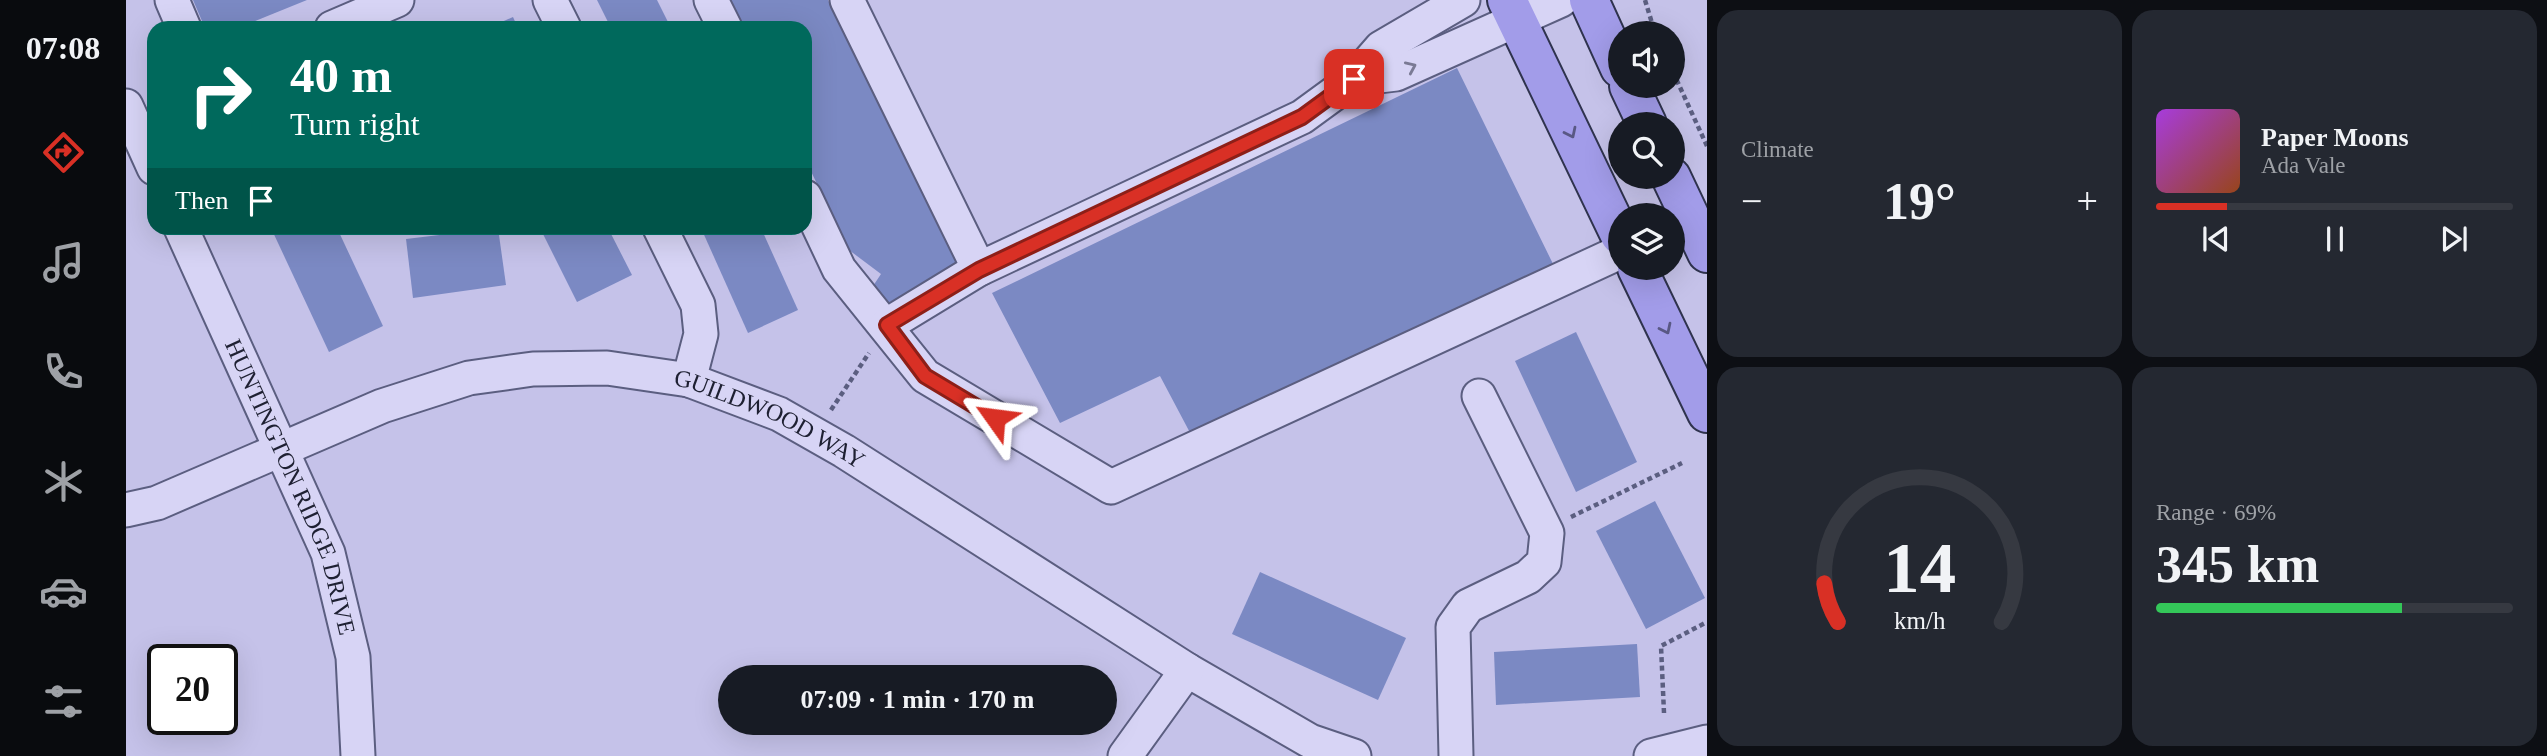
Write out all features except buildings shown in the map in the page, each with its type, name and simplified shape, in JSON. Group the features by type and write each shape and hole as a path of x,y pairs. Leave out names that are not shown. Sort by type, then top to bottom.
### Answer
{"main road":[{"path":"1588,0 1608,42"},
{"path":"1512,10 1608,210"},
{"path":"1677,189 1707,253"},
{"path":"1643,280 1707,413"}],"street":[{"path":"172,0 181,21"},
{"path":"348,21 397,0"},
{"path":"550,0 560,21"},
{"path":"711,0 721,21"},
{"path":"847,0 979,270"},
{"path":"887,325 979,270 1302,117 1354,79 1381,48 1463,0"},
{"path":"1354,79 1396,74 1512,10 1561,0"},
{"path":"136,108 147,145"},
{"path":"812,212 839,269 887,325 925,376 1111,486 1608,258"},
{"name":"HUNTINGTON RIDGE DRIVE","path":"184,235 328,553 353,657 358,756"},
{"path":"664,235 698,304 701,334 689,380"},
{"name":"GUILDWOOD WAY","path":"126,510 157,503 382,406 469,378 533,369 607,369 689,380 779,414 1187,670 1310,741 1354,756"},
{"path":"1456,756 1453,626 1468,606 1528,577 1544,562 1547,533 1479,396"},
{"path":"1125,756 1187,670"},
{"path":"1651,756 1707,742"}],"path":[{"path":"1645,0 1651,21"},
{"path":"1685,98 1707,146"},
{"path":"814,434 887,325"},
{"path":"1547,533 1576,513 1682,463"},
{"path":"1664,713 1661,646 1707,622"}],"route":[{"path":"995,418 925,376 887,325 979,270 1302,117 1354,79"}]}
